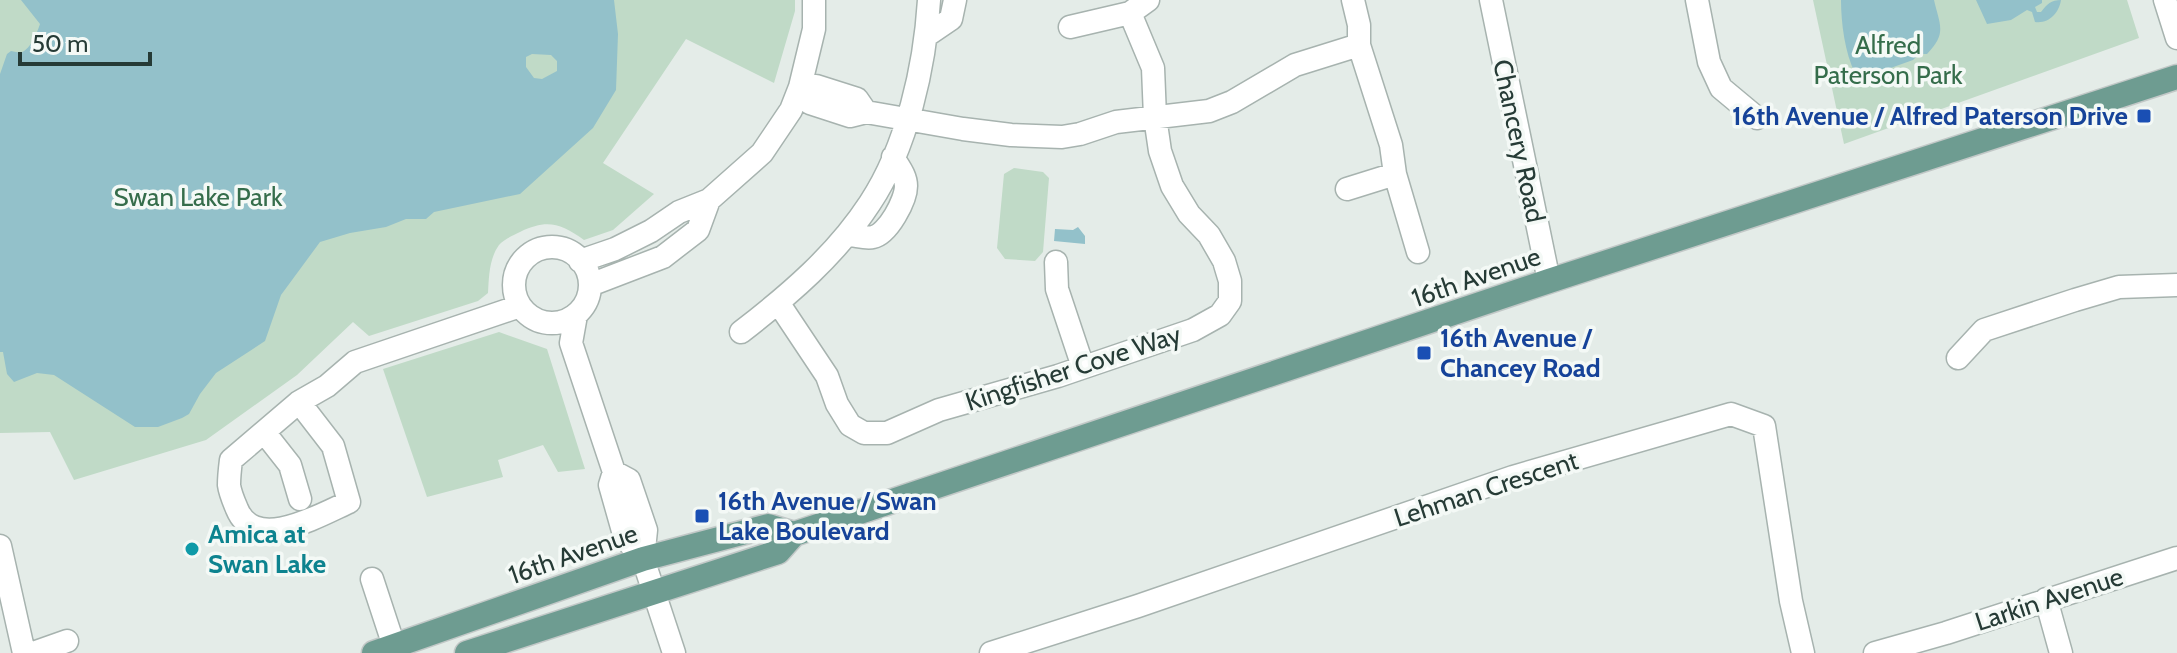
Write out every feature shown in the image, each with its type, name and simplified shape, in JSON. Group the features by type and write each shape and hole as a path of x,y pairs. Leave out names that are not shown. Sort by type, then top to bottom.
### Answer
{"main road":[{"name":"16th Avenue","path":"467,653 778,552 794,534 1549,281 2177,77"},
{"name":"16th Avenue","path":"384,650 643,559 768,526 794,534"}],"street":[{"path":"580,261 615,249 679,212 709,200 762,153 791,110 800,87 814,29 814,0"},
{"path":"741,332 779,304 820,265 870,203 893,157 906,120 926,36 929,0"},
{"path":"926,36 951,19 955,0"},
{"path":"1353,0 1359,25 1359,45 1391,145 1395,174 1418,252"},
{"name":"Chancery Road","path":"1491,0 1549,281"},
{"path":"1697,0 1709,62 1721,88 1757,118"},
{"path":"2165,0 2177,38"},
{"path":"1070,27 1139,6 1153,68 1155,117"},
{"path":"800,87 810,103 850,116 866,112 1011,135 1062,137 1116,122 1209,111 1232,102 1295,65 1359,45"},
{"name":"Kingfisher Cove Way","path":"779,304 827,376 837,404 850,425 864,433 887,433 939,410 1193,330 1220,315 1230,301 1230,281 1224,261 1209,235 1189,214 1172,186 1160,151 1155,117"},
{"path":"1347,189 1395,174"},
{"path":"590,285 663,257 698,230 709,200"},
{"path":"640,237 652,262"},
{"path":"571,343 576,315 586,301 590,285 587,272 569,252 556,248 542,249 530,255 518,268 514,281 515,294 520,306 530,316 556,328 571,343 614,472 629,480 646,530 643,559 674,653"},
{"path":"1056,262 1057,289 1083,367"},
{"path":"1958,358 1984,330 2119,287 2177,285"},
{"path":"299,402 333,446 349,502 282,530 255,529 240,517 229,488 231,460 299,402 327,386 355,362 520,306"},
{"path":"542,322 561,322 576,315"},
{"name":"Lehman Crescent","path":"991,653 1138,606 1513,477 1731,414 1764,426 1791,601 1803,653"},
{"path":"264,432 290,465 300,499"},
{"path":"0,546 24,653"},
{"name":"Larkin Avenue","path":"1875,653 2177,558"},
{"path":"372,579 384,650"},
{"path":"2046,599 2061,653"},
{"path":"33,653 67,641"}],"green space":[{"name":"Swan Lake Park","path":"0,0 795,0 795,11 774,83 686,39 603,163 654,194 613,230 584,240 568,230 546,224 520,232 499,245 490,268 488,293 478,301 369,336 353,322 297,375 206,440 74,480 50,432 0,433"},
{"name":"Alfred Paterson Park","path":"1813,0 2127,0 2139,38 1844,144"},
{"path":"1014,168 1043,172 1049,178 1043,252 1035,261 1005,259 997,248 1004,174"},
{"path":"499,332 547,349 585,469 558,472 543,445 498,460 503,477 427,497 383,369"}],"water":[{"name":"Swan Lake Park","path":"21,0 614,0 618,34 616,90 593,128 520,194 434,212 426,219 406,219 386,227 320,242 281,295 265,341 216,373 189,414 158,427 135,427 54,375 37,373 14,382 7,374 3,352 0,352 0,74 7,54 25,50 40,24","holes":["532,54 551,55 557,61 557,71 542,79 534,78 526,67 526,57"]},
{"path":"1841,0 1934,0 1940,35 1927,54 1919,54 1913,60 1871,75 1855,73 1844,38"},
{"path":"1976,0 2042,0 2035,7 2037,12 2041,12 2050,3 2061,0 2056,13 2045,21 2035,22 2032,12 2027,10 2011,20 1987,24"},
{"path":"1078,227 1085,236 1085,244 1054,241 1055,229 1073,230"}],"place":[{"name":"16th Avenue / Alfred Paterson Drive","path":"2144,116"},
{"name":"16th Avenue / Chancey Road","path":"1424,353"},
{"name":"16th Avenue / Swan Lake Boulevard","path":"702,516"},
{"name":"Amica at Swan Lake","path":"192,549"}]}
